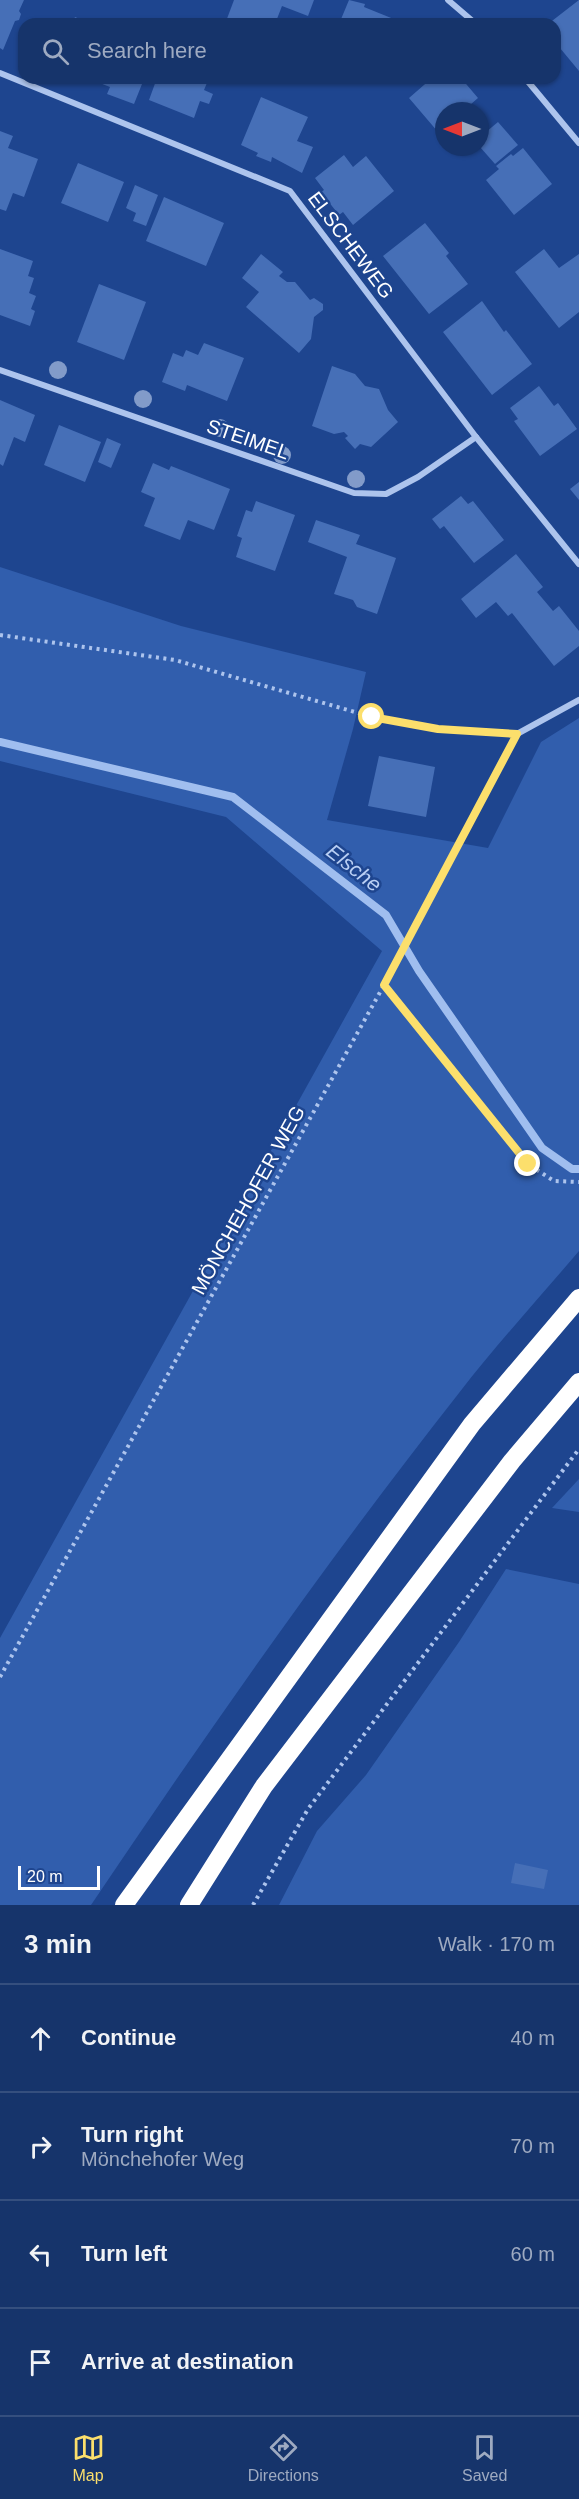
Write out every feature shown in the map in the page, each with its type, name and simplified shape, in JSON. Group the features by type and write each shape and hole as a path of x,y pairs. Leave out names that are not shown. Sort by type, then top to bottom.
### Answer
{"highway":[{"path":"124,1905 472,1424 579,1298"},
{"path":"189,1905 264,1786 512,1461 579,1382"}],"street":[{"path":"448,0 469,18"},
{"name":"ELSCHEWEG","path":"0,73 18,80"},
{"name":"ELSCHEWEG","path":"27,84 290,191 476,437 579,564"},
{"path":"530,84 579,143"},
{"name":"STEIMEL","path":"0,370 354,493 386,494 418,477 476,437"},
{"path":"517,734 579,700"}],"path":[{"path":"0,635 175,660 349,711 415,726 517,734"},
{"name":"MÖNCHEHOFER WEG","path":"0,1677 384,985 517,734"},
{"path":"384,985 528,1164 554,1181 579,1182"},
{"path":"253,1905 309,1809 579,1449"}],"shaded area":[{"path":"0,567 181,626 366,672 353,729 327,820 488,848 541,742 579,718 579,1251 473,1375 363,1518 225,1710 91,1905 0,1905 0,1638 382,951 226,817 0,761"},
{"path":"579,1479 579,1512 552,1508"},
{"path":"506,1569 579,1584 579,1905 279,1905 317,1831 366,1775 459,1642"}],"building":[{"path":"0,0 24,0 19,11 20,18 15,21 3,50 0,48"},
{"path":"234,0 314,0 308,16 282,6 277,18 227,18"},
{"path":"349,0 365,4 364,7 391,18 342,18"},
{"path":"579,0 579,71 561,49 561,18 556,18"},
{"path":"102,84 142,84 134,104 107,94 110,87"},
{"path":"155,84 206,84 204,90 213,94 209,104 200,101 194,118 149,100"},
{"path":"425,84 466,84 478,98 473,102 435,102 435,128 409,98"},
{"path":"261,97 308,117 297,141 313,147 302,173 272,157 271,162 256,156 258,153 241,145"},
{"path":"498,122 518,145 495,164 488,156 489,130"},
{"path":"0,131 13,136 8,148 38,159 24,197 13,193 6,211 0,209"},
{"path":"523,148 552,184 514,215 486,180 499,169 496,166"},
{"path":"344,155 353,167 366,156 394,191 353,225 343,212 339,215 321,192 324,190 315,178"},
{"path":"78,163 124,182 108,222 61,203"},
{"path":"135,185 158,195 146,226 133,221 136,213 126,208"},
{"path":"164,197 224,223 206,266 146,241"},
{"path":"425,223 449,253 446,256 468,284 429,314 383,256"},
{"path":"0,249 33,261 28,276 34,278 29,293 36,296 31,309 35,311 30,326 0,315"},
{"path":"544,249 559,268 579,254 579,312 559,328 515,272"},
{"path":"261,254 283,272 279,276 287,282 295,282 310,300 314,298 323,304 323,310 314,317 311,339 299,353 246,307 259,292 242,278"},
{"path":"99,284 146,302 124,360 77,342"},
{"path":"482,301 504,332 506,330 532,364 492,395 443,332"},
{"path":"204,343 244,358 227,401 187,385 185,391 162,382 173,353 183,357 186,350 198,355"},
{"path":"332,366 355,374 365,386 379,389 388,410 398,422 371,447 360,444 355,449 345,438 348,436 344,432 334,434 312,426"},
{"path":"539,386 554,406 558,403 577,429 540,456 514,421 518,419 510,408"},
{"path":"0,400 35,415 25,442 14,437 3,466 0,464"},
{"path":"59,425 101,442 85,482 44,465"},
{"path":"107,438 121,444 111,468 98,462"},
{"path":"153,463 169,470 171,466 230,489 214,530 188,520 180,540 144,526 155,498 141,492"},
{"path":"579,482 579,500 570,489"},
{"path":"461,496 468,504 473,501 504,540 474,563 444,526 440,529 432,519"},
{"path":"256,501 295,515 275,571 236,557 242,538 237,536 246,510 252,512"},
{"path":"316,520 360,535 356,544 396,558 377,614 357,607 353,600 334,594 347,557 308,542"},
{"path":"516,554 543,587 537,592 553,611 559,606 579,631 579,646 554,666 512,613 508,616 496,602 476,618 461,599"},
{"path":"379,756 435,767 426,817 368,806"},
{"path":"515,1863 548,1870 544,1889 511,1883"}],"waterway":[{"name":"Elsche","path":"0,742 233,797 386,915 419,971 542,1148 572,1169 579,1169"}],"route":[{"path":"372,717 438,729 517,734 384,985 528,1164"}]}
